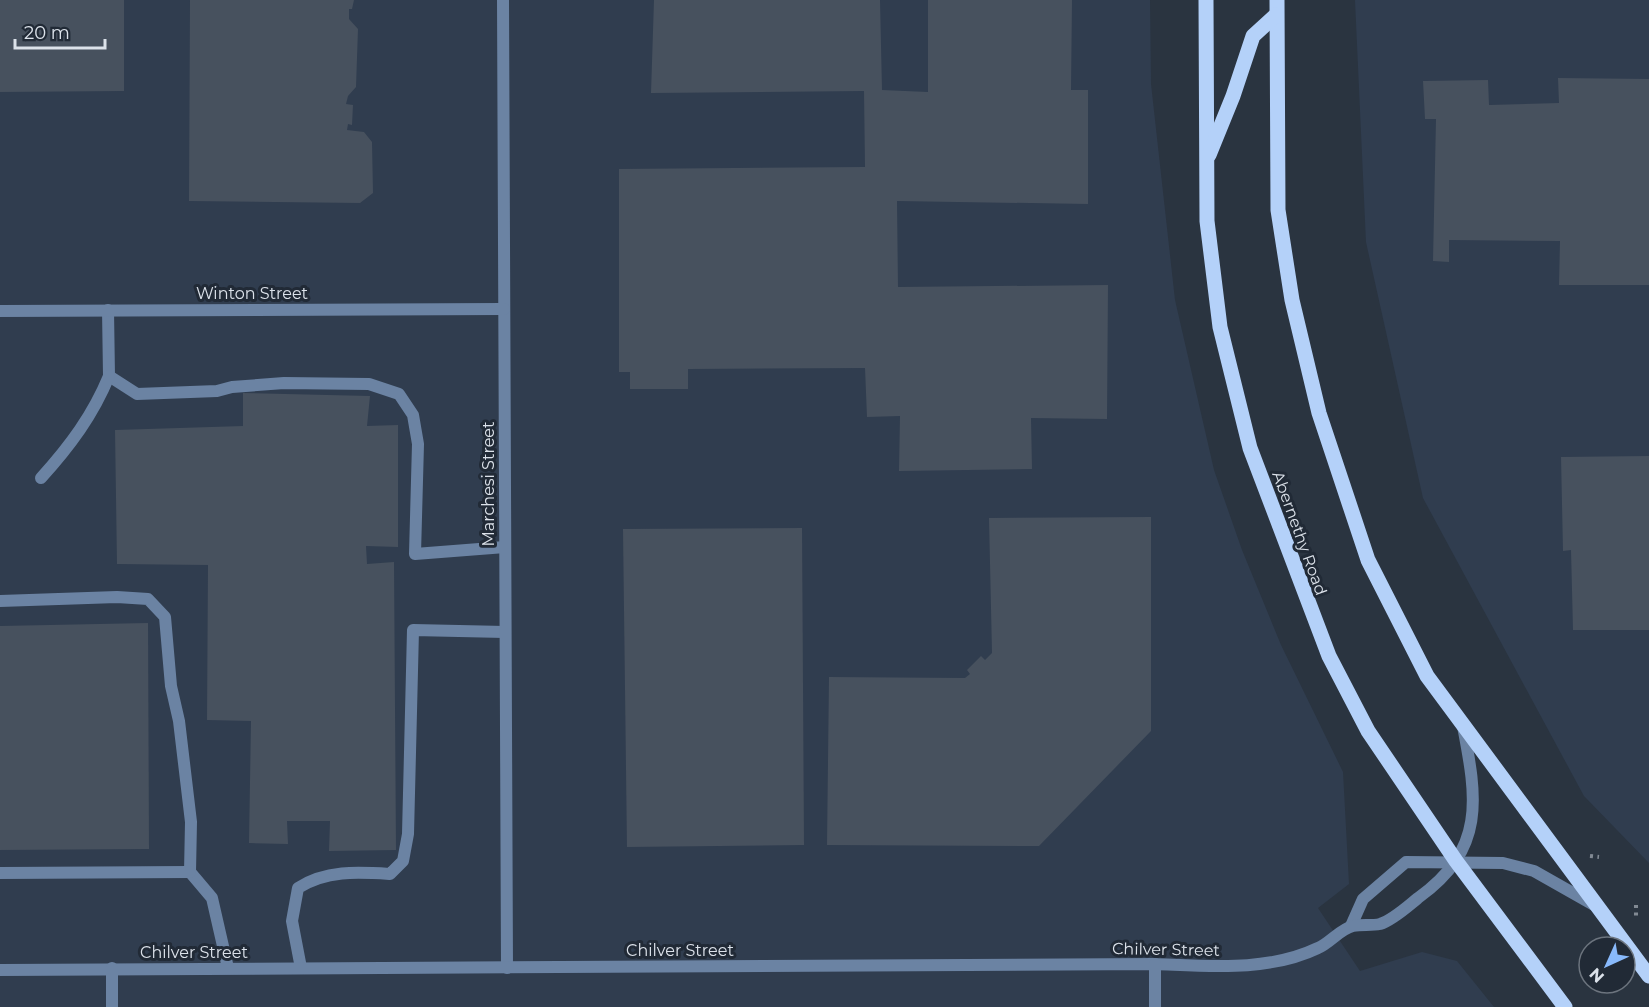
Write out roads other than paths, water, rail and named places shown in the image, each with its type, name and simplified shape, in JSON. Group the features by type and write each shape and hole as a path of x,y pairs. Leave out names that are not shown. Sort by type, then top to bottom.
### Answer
{"main road":[{"name":"Abernethy Road","path":"1206,0 1207,221 1220,327 1250,448 1329,656 1368,731 1456,861 1565,1007"},
{"path":"1206,160 1233,96 1253,36 1276,8"},
{"path":"1276,8 1278,210 1292,300 1319,413 1368,560 1427,675 1649,976"}],"street":[{"name":"Marchesi Street","path":"503,0 507,968"},
{"name":"Winton Street","path":"0,310 504,309"},
{"path":"41,478 73,443 99,400 110,376 108,310"},
{"path":"110,376 137,394 217,391 232,387 284,384 369,384 399,394 413,415 418,444 415,554 505,547"},
{"path":"0,601 117,597 148,599 165,617 171,686 178,721 191,822 190,872 212,898 228,968"},
{"path":"301,968 292,921 298,888 315,877 353,872 390,874 403,861 408,834 413,630 505,632"},
{"name":"Chilver Street","path":"0,970 1155,964 1242,966 1278,960 1318,948 1351,926 1382,924 1431,889 1456,861 1474,819 1474,784 1463,726"},
{"path":"1351,926 1363,899 1406,862 1503,862 1534,871 1599,908"},
{"path":"0,873 190,872"},
{"path":"1155,964 1155,1007"},
{"path":"112,968 112,1007"}]}
